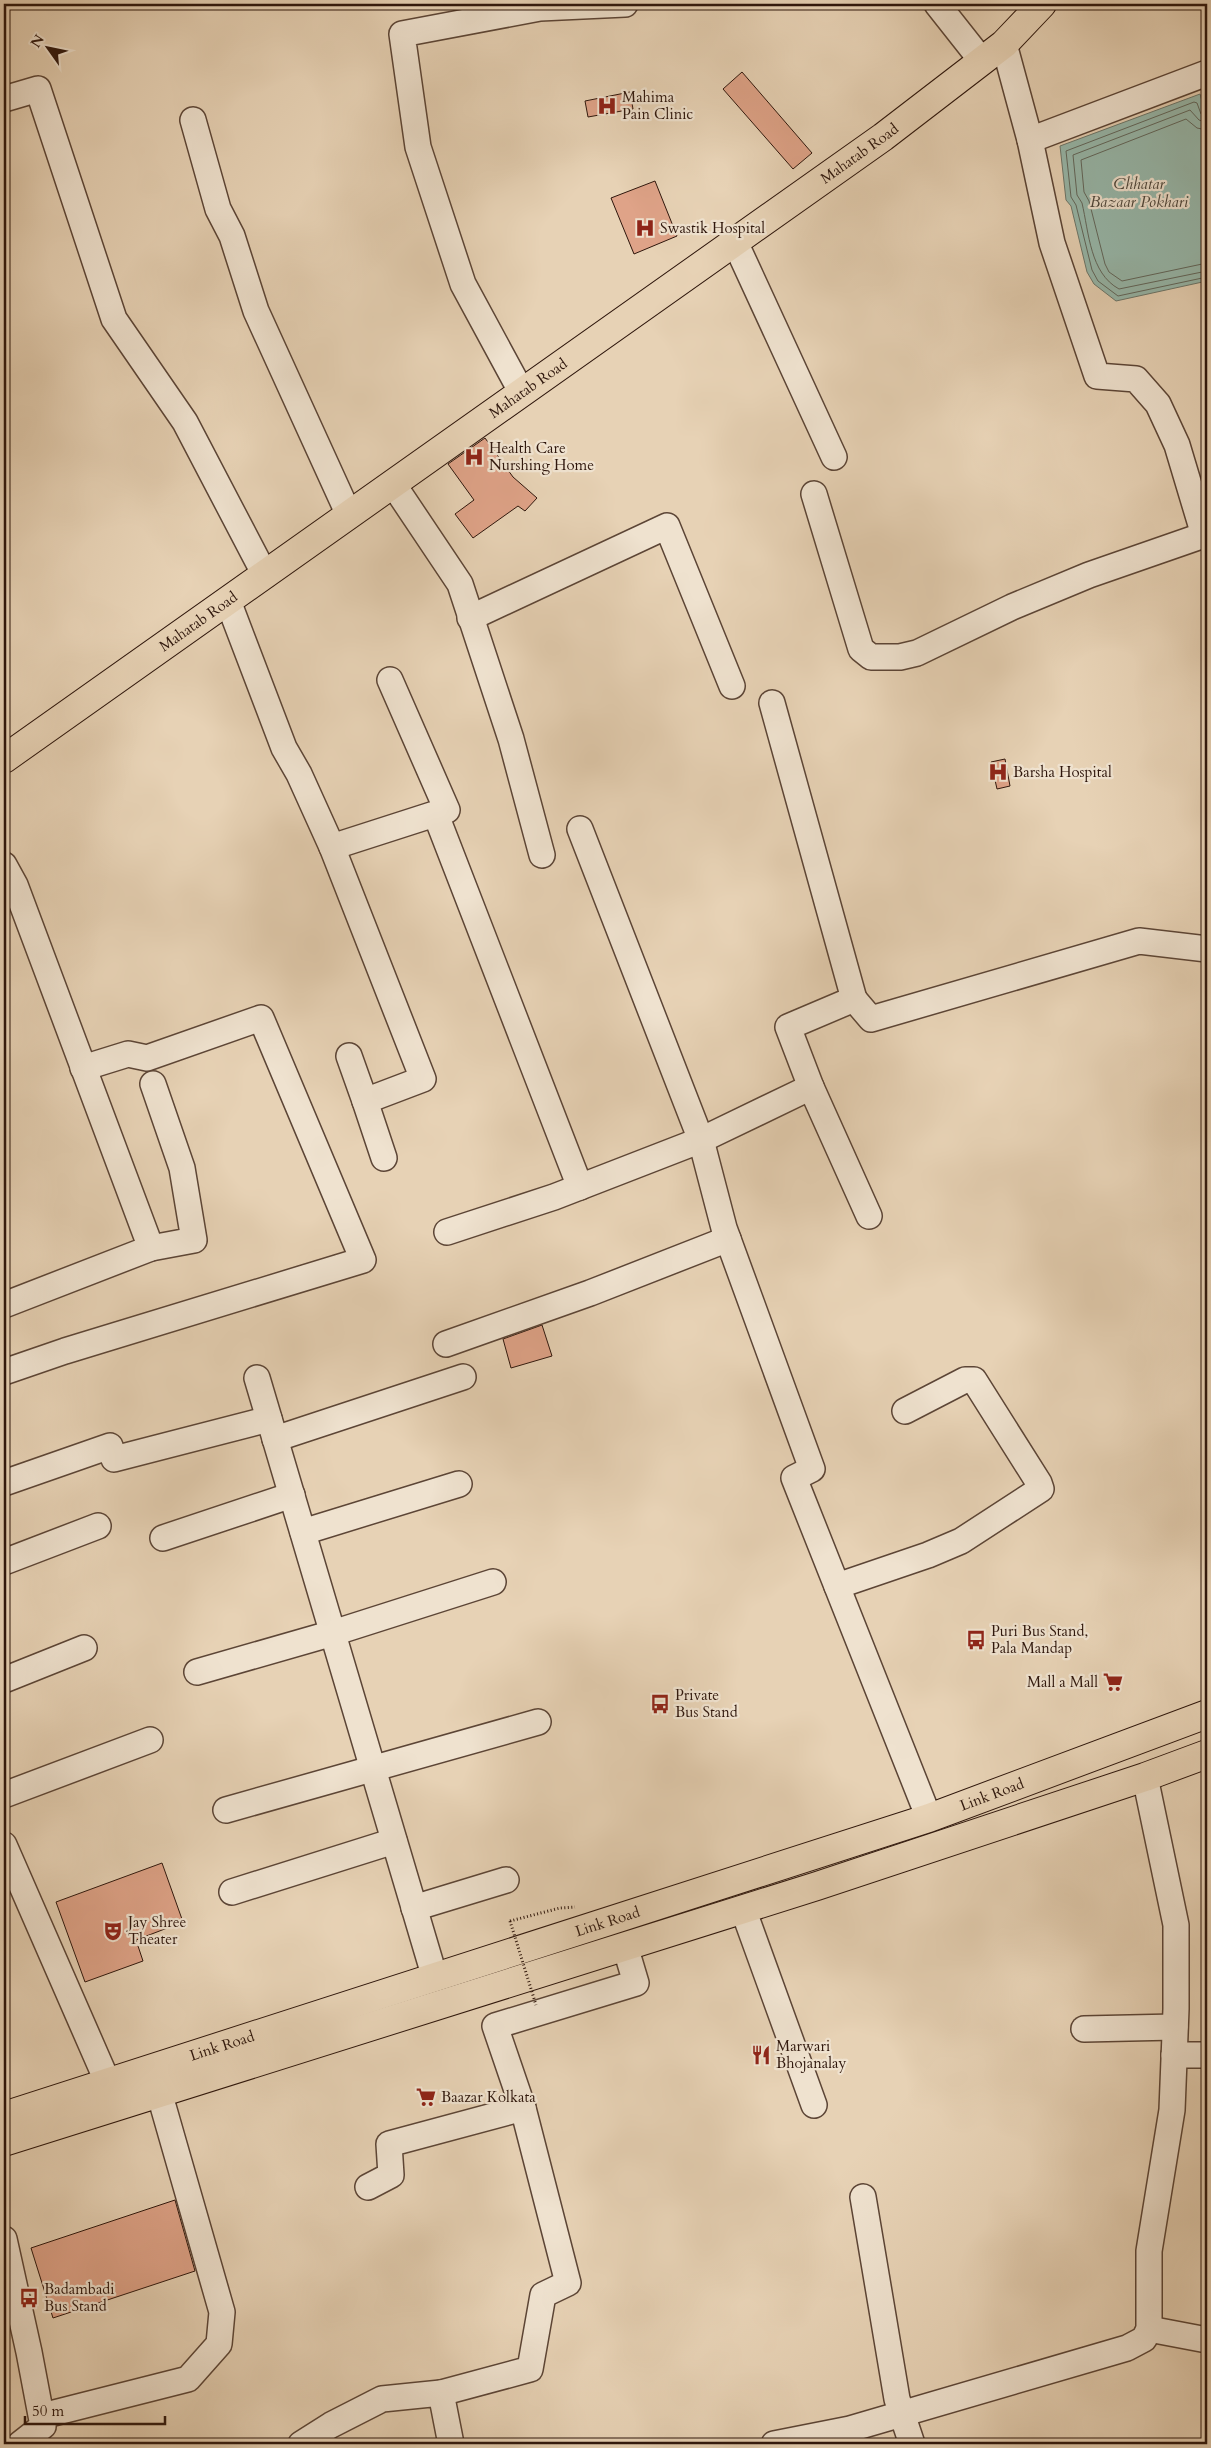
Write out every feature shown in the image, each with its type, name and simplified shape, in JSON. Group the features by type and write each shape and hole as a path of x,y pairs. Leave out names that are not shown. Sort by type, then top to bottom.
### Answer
{"main road":[{"name":"Mahatab Road","path":"4,759 884,138 1004,44 1042,4"},
{"name":"Link Road","path":"4,2116 929,1818 1206,1713"},
{"name":"Link Road","path":"4,2142 743,1909 1145,1777 1207,1754"}],"street":[{"path":"522,393 463,284 418,146 402,34 540,8 626,4"},
{"path":"937,4 982,61"},
{"path":"814,494 861,648 871,657 900,657 917,653 1012,607 1089,575 1206,535 1178,445 1158,404 1136,379 1097,376 1052,243 1030,140 1004,44"},
{"path":"1030,140 1207,73"},
{"path":"4,99 38,89 114,319 185,422 265,574"},
{"path":"193,120 218,209 232,236 256,311 349,515"},
{"path":"735,242 834,457"},
{"path":"393,484 460,584 511,739 542,855"},
{"path":"470,618 667,526 732,686"},
{"path":"228,601 284,748 299,774 332,848 423,1079 365,1101"},
{"path":"332,848 447,810 390,680"},
{"path":"772,703 854,999 870,1019 1139,941 1207,949"},
{"path":"436,815 580,1187"},
{"path":"580,829 701,1140 728,1239 812,1469 794,1478 929,1818"},
{"path":"4,865 15,885 151,1248"},
{"path":"854,999 788,1027 811,1087 869,1216"},
{"path":"4,1372 65,1351 363,1260 261,1018 147,1058 128,1054 84,1068"},
{"path":"349,1056 384,1158"},
{"path":"4,1306 151,1248 194,1240 182,1168 153,1084"},
{"path":"447,1232 580,1187 701,1140 811,1087"},
{"path":"446,1344 590,1293 728,1239"},
{"path":"4,1483 110,1446 114,1459 272,1429 463,1377"},
{"path":"257,1378 435,1978"},
{"path":"837,1586 928,1556 961,1541 1041,1489 974,1380 965,1380 905,1411"},
{"path":"303,1532 459,1484"},
{"path":"163,1538 292,1495"},
{"path":"4,1562 98,1526"},
{"path":"196,1672 332,1633 493,1582"},
{"path":"4,1680 84,1648"},
{"path":"226,1810 538,1722"},
{"path":"4,1795 150,1740"},
{"path":"774,2444 815,2438 902,2414 1127,2348 1144,2339 1149,2329 1149,2251 1172,2110 1176,1925 1145,1777"},
{"path":"232,1892 394,1841"},
{"path":"6,1857 108,2083"},
{"path":"414,1908 506,1880"},
{"path":"743,1909 814,2105"},
{"path":"301,2444 331,2425 382,2399 441,2393 530,2369 543,2295 568,2283 523,2108 495,2026 636,1983 625,1946"},
{"path":"1084,2029 1175,2027"},
{"path":"1174,2055 1207,2055"},
{"path":"42,2416 188,2379 219,2344 222,2312 159,2092"},
{"path":"368,2187 391,2175 389,2144 523,2108"},
{"path":"862,2197 897,2399 912,2444"},
{"path":"4,2240 43,2426 20,2444"},
{"path":"1149,2329 1207,2340"},
{"path":"441,2393 451,2444"}],"path":[{"path":"527,1916 510,1921 536,2006"}],"water":[{"name":"Chhatar Bazaar Pokhari","path":"1200,94 1207,119 1207,281 1116,301 1094,284 1087,272 1071,206 1066,200 1060,146"}],"building":[{"path":"742,72 812,153 793,169 723,89"},
{"path":"630,92 633,109 588,117 585,101"},
{"path":"655,181 677,236 634,254 611,198"},
{"path":"485,438 513,477 537,498 525,511 518,506 473,538 455,514 474,500 448,464"},
{"path":"1005,759 1010,786 997,789 991,762"},
{"path":"542,1325 552,1356 511,1368 503,1339"},
{"name":"Jay Shree Theater","path":"162,1863 183,1922 136,1940 143,1961 85,1982 56,1902"},
{"path":"175,2200 195,2271 53,2318 31,2248"}],"place":[{"name":"Mahima Pain Clinic","path":"607,106"},
{"name":"Swastik Hospital","path":"645,228"},
{"name":"Health Care Nurshing Home","path":"474,457"},
{"name":"Barsha Hospital","path":"998,772"},
{"name":"Puri Bus Stand, Pala Mandap","path":"976,1640"},
{"name":"Mall a Mall","path":"1113,1682"},
{"name":"Private Bus Stand","path":"660,1704"},
{"name":"Jay Shree Theater","path":"113,1931"},
{"name":"Marwari Bhojanalay","path":"761,2055"},
{"name":"Baazar Kolkata","path":"426,2097"},
{"name":"Badambadi Bus Stand","path":"29,2298"}]}
